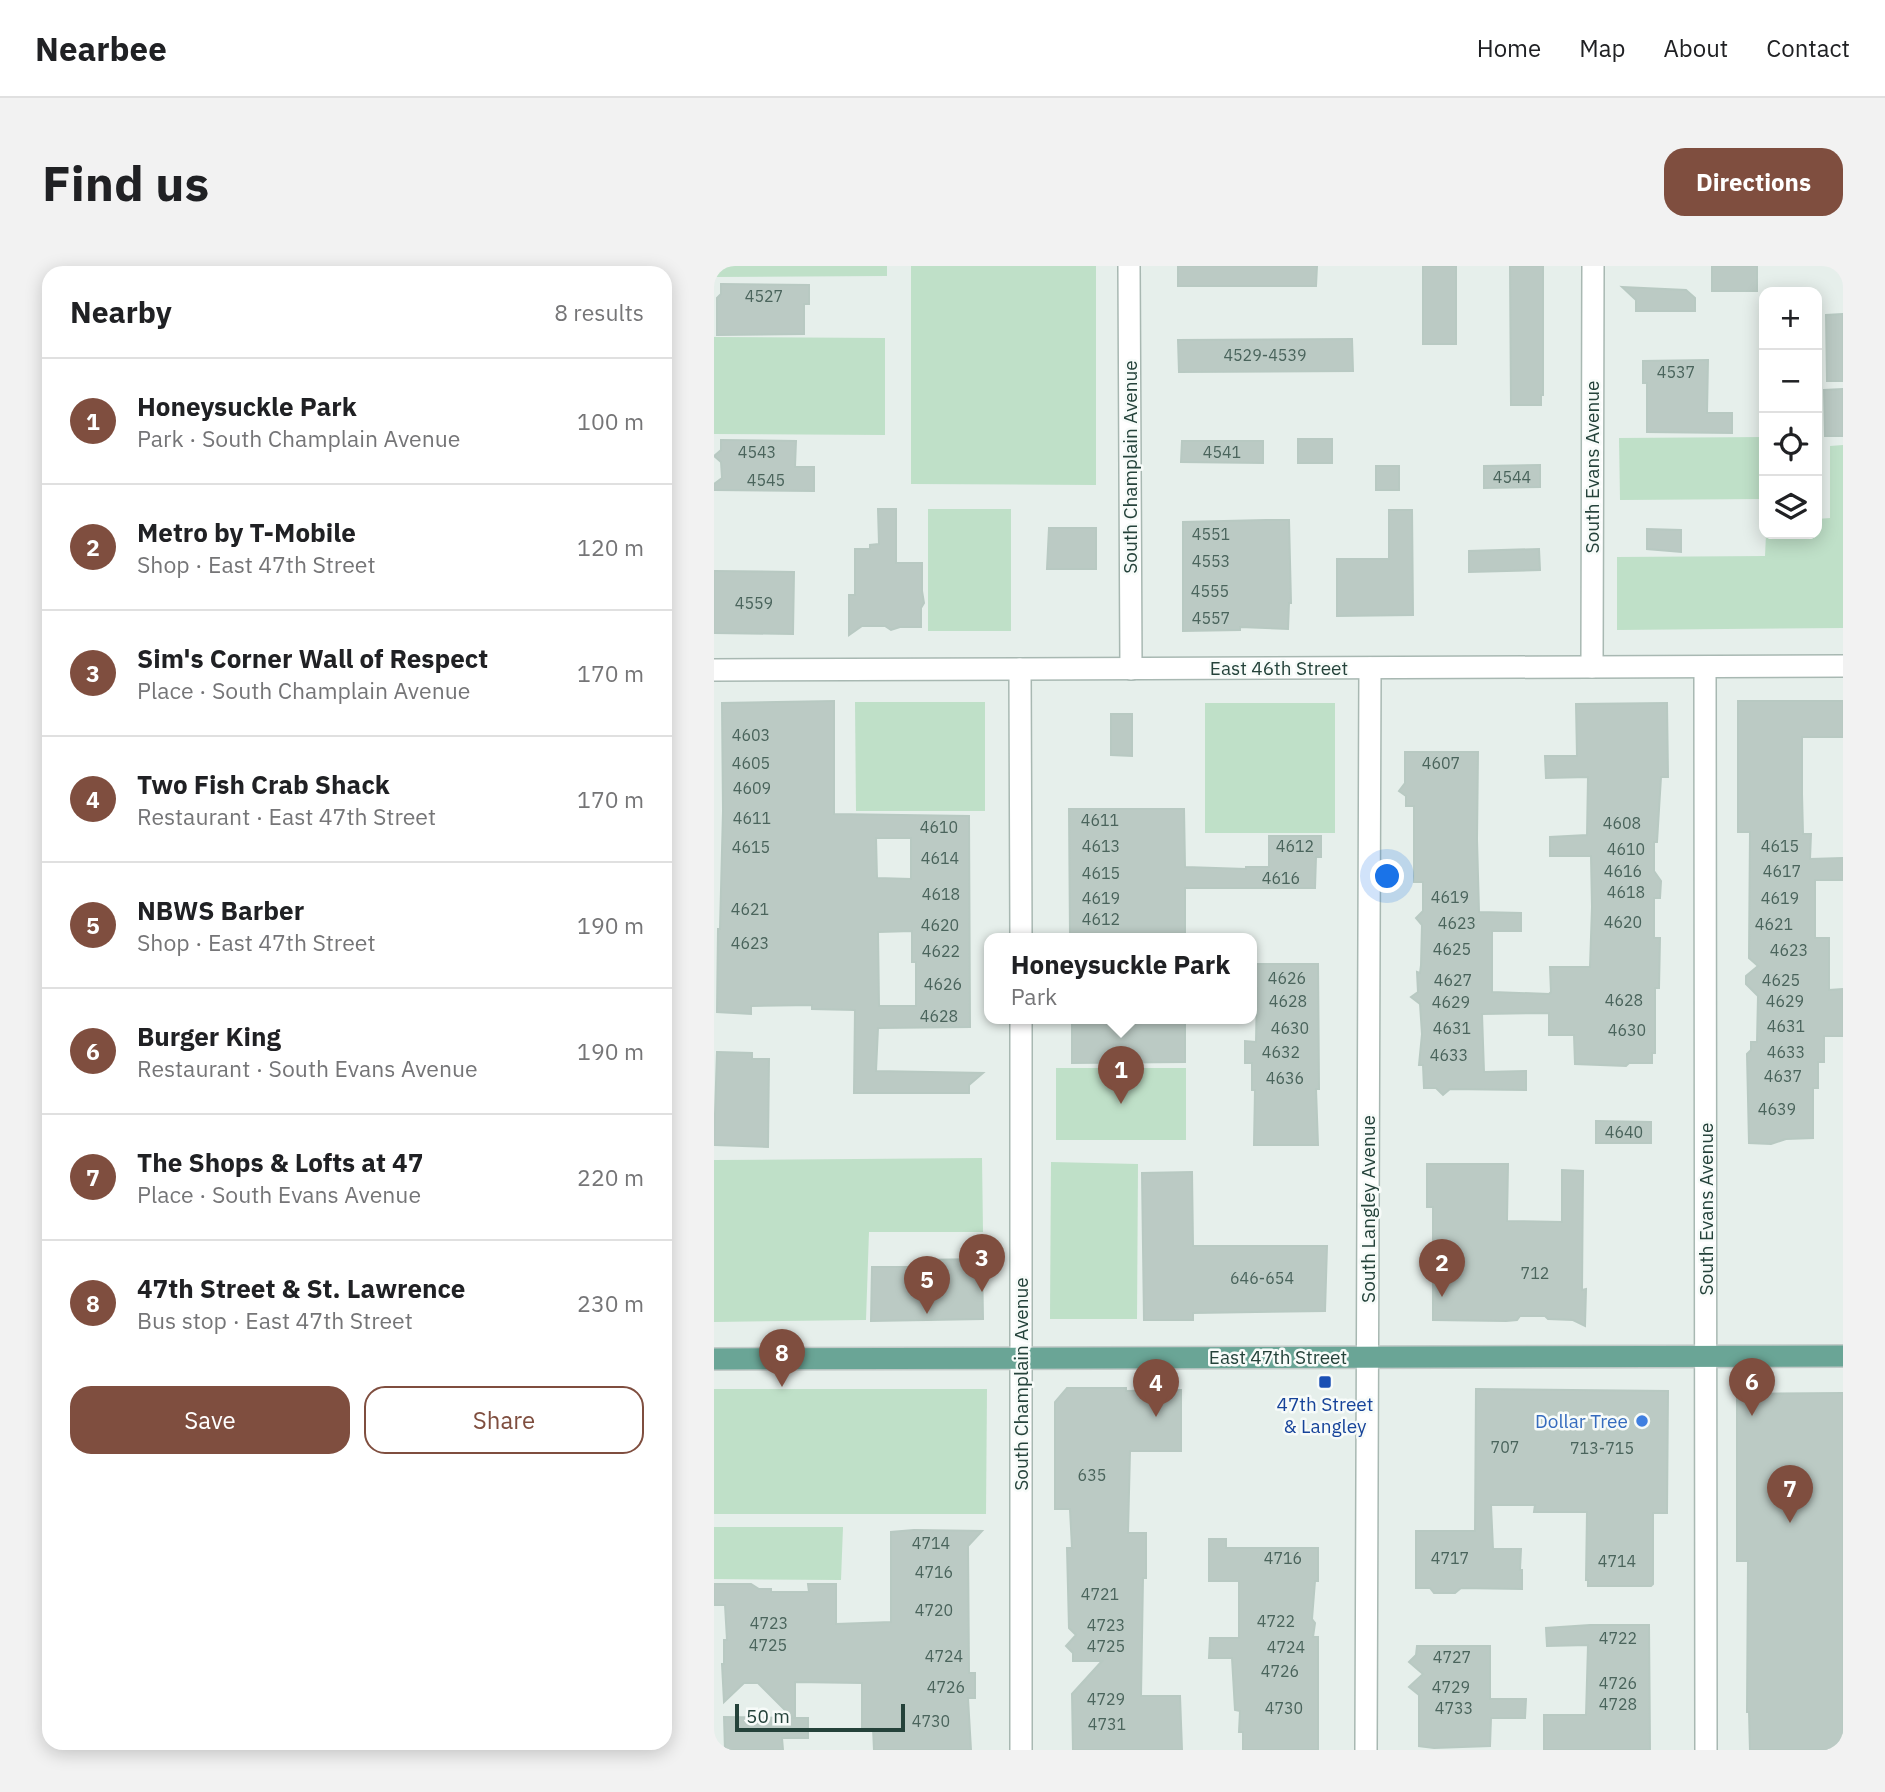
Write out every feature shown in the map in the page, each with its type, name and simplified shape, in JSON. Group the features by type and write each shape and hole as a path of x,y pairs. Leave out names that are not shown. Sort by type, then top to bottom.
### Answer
{"main road":[{"name":"East 47th Street","path":"714,1359 1843,1356"}],"street":[{"name":"South Champlain Avenue","path":"1129,266 1130,669"},
{"name":"South Evans Avenue","path":"1592,667 1593,266"},
{"name":"South Evans Avenue","path":"1705,667 1706,1750"},
{"name":"East 46th Street","path":"714,670 1843,667"},
{"name":"South Langley Avenue","path":"1366,1750 1370,668"},
{"path":"1020,669 1021,933"},
{"name":"South Champlain Avenue","path":"1021,1024 1021,1750"}],"green space":[{"path":"714,266 887,266 887,276 714,277"},
{"path":"911,266 1096,266 1096,485 911,484"},
{"path":"714,337 885,338 885,435 714,434"},
{"path":"1759,437 1759,499 1620,500 1619,438"},
{"path":"1843,445 1843,628 1617,630 1617,557 1765,556 1766,539 1822,539 1822,519 1830,518 1830,446"},
{"path":"928,509 1011,509 1011,631 928,631"},
{"path":"855,702 985,702 985,811 856,811"},
{"path":"1205,703 1335,703 1335,833 1205,833"},
{"path":"1056,1068 1186,1068 1186,1140 1056,1140"},
{"path":"982,1158 983,1232 869,1232 866,1320 714,1322 714,1160"},
{"path":"1051,1162 1138,1164 1137,1319 1050,1319"},
{"path":"714,1389 987,1389 986,1514 714,1514"},
{"path":"714,1527 843,1527 841,1580 714,1579"}],"building":[{"path":"1178,266 1317,266 1316,286 1178,286"},
{"path":"1423,266 1456,266 1456,344 1423,344"},
{"path":"1510,266 1543,266 1541,405 1511,405"},
{"path":"1712,266 1757,266 1757,291 1712,291"},
{"path":"721,284 809,285 809,304 804,304 804,334 717,335 717,298 721,294"},
{"path":"1622,287 1686,290 1695,298 1695,311 1636,311 1636,300"},
{"path":"1843,314 1843,381 1827,381 1826,315"},
{"path":"1352,339 1353,371 1179,372 1178,340"},
{"path":"1708,360 1707,413 1732,413 1732,433 1647,432 1647,383 1643,383 1643,361"},
{"path":"1843,389 1843,436 1825,436 1824,390"},
{"path":"1298,439 1332,439 1332,463 1298,463"},
{"path":"721,440 796,441 795,467 814,467 814,491 714,490 714,484 722,478 721,462 714,456 721,450"},
{"path":"1182,441 1263,441 1263,463 1181,462"},
{"path":"1540,465 1540,487 1484,488 1484,466"},
{"path":"1376,466 1399,466 1399,490 1376,490"},
{"path":"878,509 896,509 896,563 922,563 924,603 921,608 921,627 891,630 885,626 862,626 849,635 849,595 855,595 855,549 870,549 870,545 879,544"},
{"path":"1389,510 1412,510 1413,615 1337,616 1337,559 1389,559"},
{"path":"1289,520 1291,603 1288,629 1240,627 1240,630 1183,631 1183,522"},
{"path":"1049,528 1096,528 1096,569 1047,569"},
{"path":"1647,529 1681,530 1681,552 1647,549"},
{"path":"1539,549 1540,570 1469,572 1469,551"},
{"path":"714,571 794,572 793,634 714,633"},
{"path":"834,701 834,814 969,816 970,1027 878,1028 876,1071 983,1073 969,1085 969,1093 854,1093 855,1010 812,1009 812,1005 751,1006 751,1014 717,1012 723,811 722,703","holes":["876,838 911,838 911,879 877,878","912,931 912,962 916,962 916,1006 879,1006 878,932"]},
{"path":"1738,701 1843,701 1843,737 1802,737 1802,794 1803,834 1811,834 1810,859 1843,858 1843,880 1815,880 1815,938 1829,938 1829,990 1843,989 1843,1036 1824,1036 1824,1062 1818,1062 1818,1088 1813,1088 1813,1138 1786,1139 1771,1144 1749,1143 1747,1054 1751,1050 1751,1042 1757,1042 1758,996 1746,984 1746,976 1758,966 1749,958 1750,832 1738,832"},
{"path":"1667,703 1668,777 1661,777 1657,842 1654,842 1654,871 1661,881 1660,898 1654,898 1654,938 1660,938 1659,988 1655,988 1655,1053 1652,1053 1652,1063 1629,1063 1626,1066 1575,1064 1574,1035 1549,1035 1549,1013 1482,1014 1484,1072 1526,1071 1526,1090 1450,1089 1443,1095 1436,1088 1424,1088 1423,1065 1419,1065 1422,1034 1420,1004 1411,997 1418,992 1417,972 1420,973 1421,965 1422,925 1416,918 1423,911 1423,882 1414,882 1414,806 1406,806 1406,796 1399,791 1405,783 1405,752 1478,752 1479,912 1521,913 1521,931 1492,931 1492,992 1549,994 1550,967 1590,967 1592,907 1591,856 1550,856 1550,837 1587,835 1588,777 1546,778 1545,756 1577,756 1576,704"},
{"path":"1111,714 1132,714 1132,756 1111,755"},
{"path":"1069,809 1184,809 1185,867 1269,867 1269,836 1321,836 1321,857 1316,857 1315,888 1185,888 1185,933 1070,933"},
{"path":"1257,964 1318,964 1318,1145 1254,1145 1255,1090 1252,1090 1252,1063 1245,1063 1245,1041 1256,1042"},
{"path":"1072,1024 1185,1024 1185,1062 1072,1063"},
{"path":"717,1052 752,1053 752,1059 769,1059 768,1147 714,1145"},
{"path":"1596,1121 1651,1122 1651,1143 1596,1143"},
{"path":"1427,1164 1508,1164 1507,1221 1562,1222 1562,1170 1583,1171 1582,1290 1586,1289 1585,1326 1573,1320 1548,1319 1545,1316 1520,1316 1517,1320 1506,1321 1433,1320 1433,1207 1427,1207"},
{"path":"1192,1172 1193,1246 1327,1246 1325,1311 1193,1313 1193,1320 1144,1320 1142,1173"},
{"path":"982,1259 983,1319 871,1321 872,1267 917,1267 917,1260"},
{"path":"1067,1388 1181,1390 1181,1451 1130,1451 1128,1533 1146,1533 1141,1696 1180,1696 1182,1750 1073,1750 1072,1694 1102,1661 1073,1661 1073,1653 1066,1646 1076,1635 1069,1628 1067,1548 1072,1548 1070,1509 1055,1509 1055,1402"},
{"path":"1476,1389 1668,1391 1667,1513 1653,1513 1651,1586 1588,1586 1587,1512 1534,1512 1535,1505 1491,1505 1493,1549 1521,1549 1522,1589 1461,1588 1455,1593 1434,1593 1430,1588 1416,1588 1416,1531 1475,1531"},
{"path":"1843,1393 1843,1750 1750,1750 1747,1712 1748,1561 1737,1561 1737,1394"},
{"path":"982,1531 968,1546 969,1673 975,1673 975,1698 968,1698 971,1750 874,1750 873,1728 862,1728 862,1683 795,1682 795,1718 808,1718 808,1738 782,1738 783,1750 725,1750 724,1717 793,1718 758,1683 744,1683 724,1702 722,1664 724,1640 727,1640 725,1605 714,1605 714,1584 751,1584 759,1589 771,1589 771,1592 809,1592 808,1584 836,1584 836,1624 891,1622 891,1532"},
{"path":"1209,1539 1226,1539 1226,1548 1318,1548 1318,1581 1315,1581 1312,1619 1315,1623 1313,1637 1318,1637 1318,1750 1243,1750 1243,1732 1239,1732 1240,1711 1235,1710 1232,1658 1209,1658 1210,1638 1239,1638 1239,1581 1209,1581"},
{"path":"1649,1625 1650,1750 1544,1750 1544,1715 1586,1715 1588,1645 1547,1646 1546,1628"},
{"path":"1417,1646 1490,1646 1490,1699 1526,1699 1525,1718 1491,1718 1490,1746 1419,1746 1419,1695 1409,1687 1423,1674 1409,1662 1416,1655"}],"place":[{"name":"Honeysuckle Park","path":"1121,1104"},
{"name":"Sim's Corner Wall of Respect","path":"982,1292"},
{"name":"Metro by T-Mobile","path":"1442,1297"},
{"name":"NBWS Barber","path":"927,1314"},
{"name":"47th Street & Langley","path":"1325,1382"},
{"name":"47th Street & St. Lawrence","path":"782,1387"},
{"name":"Burger King","path":"1752,1416"},
{"name":"Two Fish Crab Shack","path":"1156,1417"},
{"name":"Dollar Tree","path":"1642,1421"},
{"name":"The Shops & Lofts at 47","path":"1790,1523"}]}
